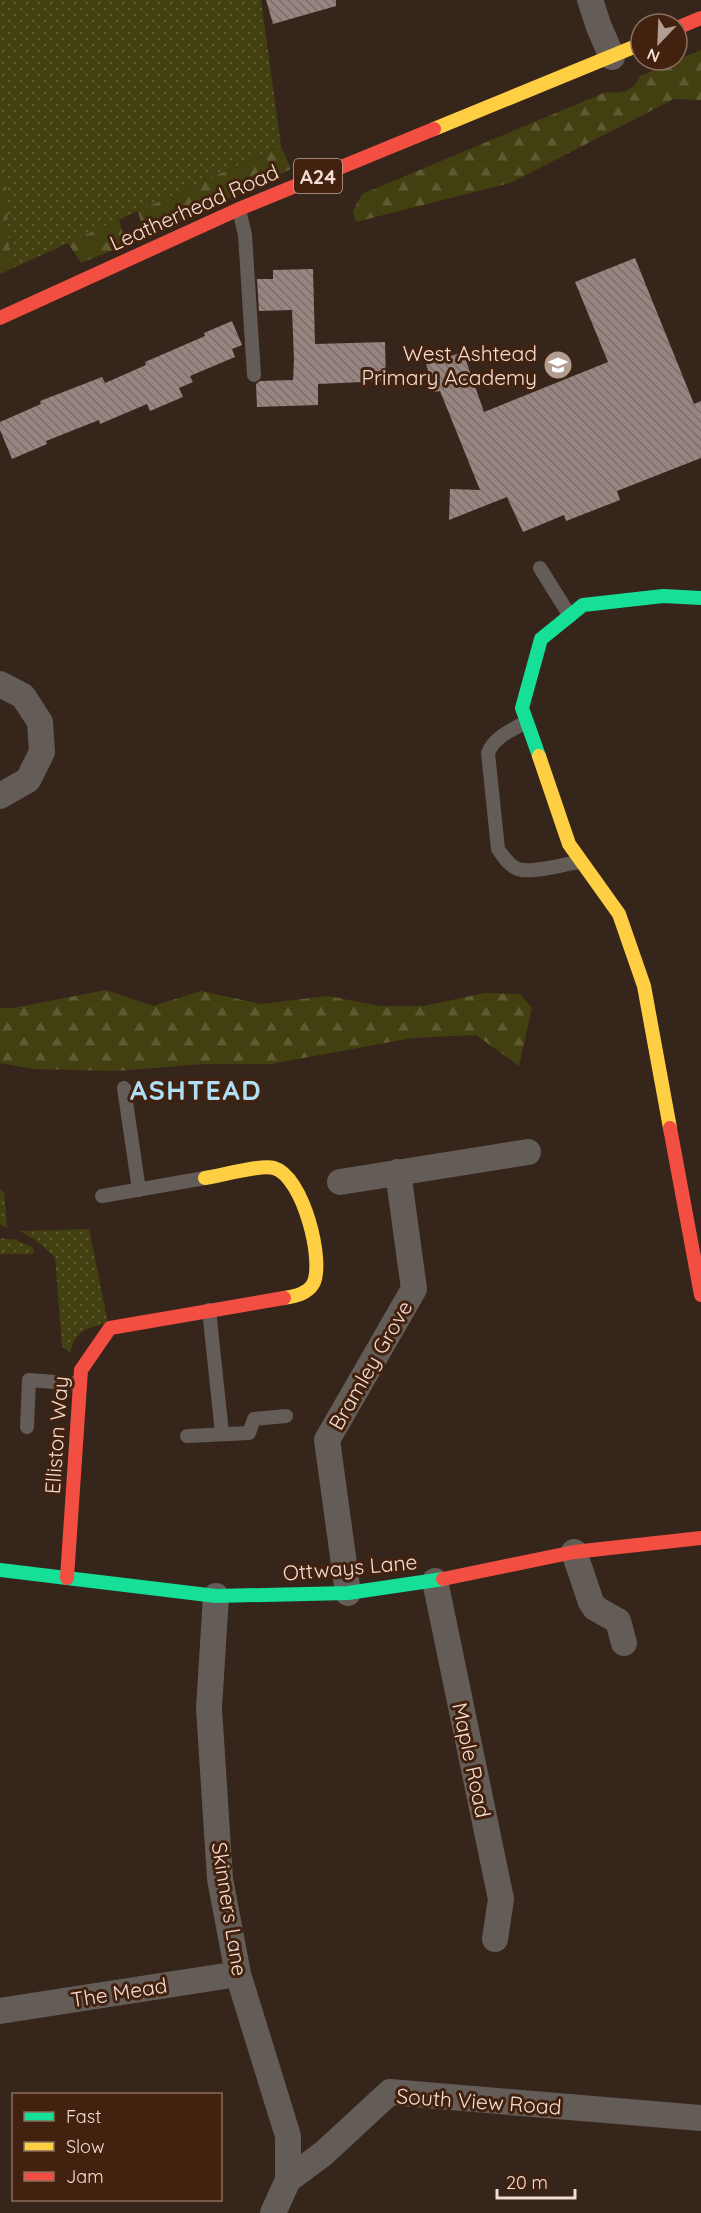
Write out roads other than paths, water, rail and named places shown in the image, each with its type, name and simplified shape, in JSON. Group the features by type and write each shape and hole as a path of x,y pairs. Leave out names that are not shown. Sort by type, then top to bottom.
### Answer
{"main road":[{"name":"Leatherhead Road","path":"0,318 239,209 629,49"},
{"path":"701,598 663,596 583,605 541,639 522,708 569,844 619,914 646,993 701,1295"},
{"name":"Elliston Way","path":"67,1578 81,1370 110,1328 296,1296 313,1287 316,1279 317,1268 302,1194 292,1178 273,1167 205,1178"},
{"name":"Ottways Lane","path":"0,1569 216,1596 348,1593 435,1581 574,1552 701,1538"}],"street":[{"path":"590,0 612,57"},
{"path":"0,684 23,696 40,722 42,752 28,780 0,796"},
{"path":"340,1182 528,1152"},
{"name":"Bramley Grove","path":"348,1593 327,1440 414,1289 398,1172"},
{"path":"574,1552 591,1602 595,1608 618,1621 624,1643"},
{"name":"Maple Road","path":"435,1581 501,1899 495,1939"},
{"name":"Skinners Lane","path":"216,1596 209,1708 220,1879 238,1974 288,2136 288,2180 273,2213"},
{"name":"The Mead","path":"0,2011 238,1974"},
{"name":"South View Road","path":"288,2180 324,2153 390,2092 701,2118"}],"lane":[{"path":"239,209 244,235 254,375"},
{"path":"540,568 570,616"},
{"path":"526,722 491,745 488,753 498,849 506,860 518,869 533,870 581,861"},
{"path":"124,1088 140,1190"},
{"path":"102,1196 205,1178"},
{"path":"209,1310 222,1434"},
{"path":"27,1427 29,1380 80,1384"},
{"path":"187,1436 249,1432 254,1419 286,1416"}],"place":[{"name":"West Ashtead Primary Academy","path":"558,365"}],"district":[{"name":"ASHTEAD","path":"196,1090"}]}
